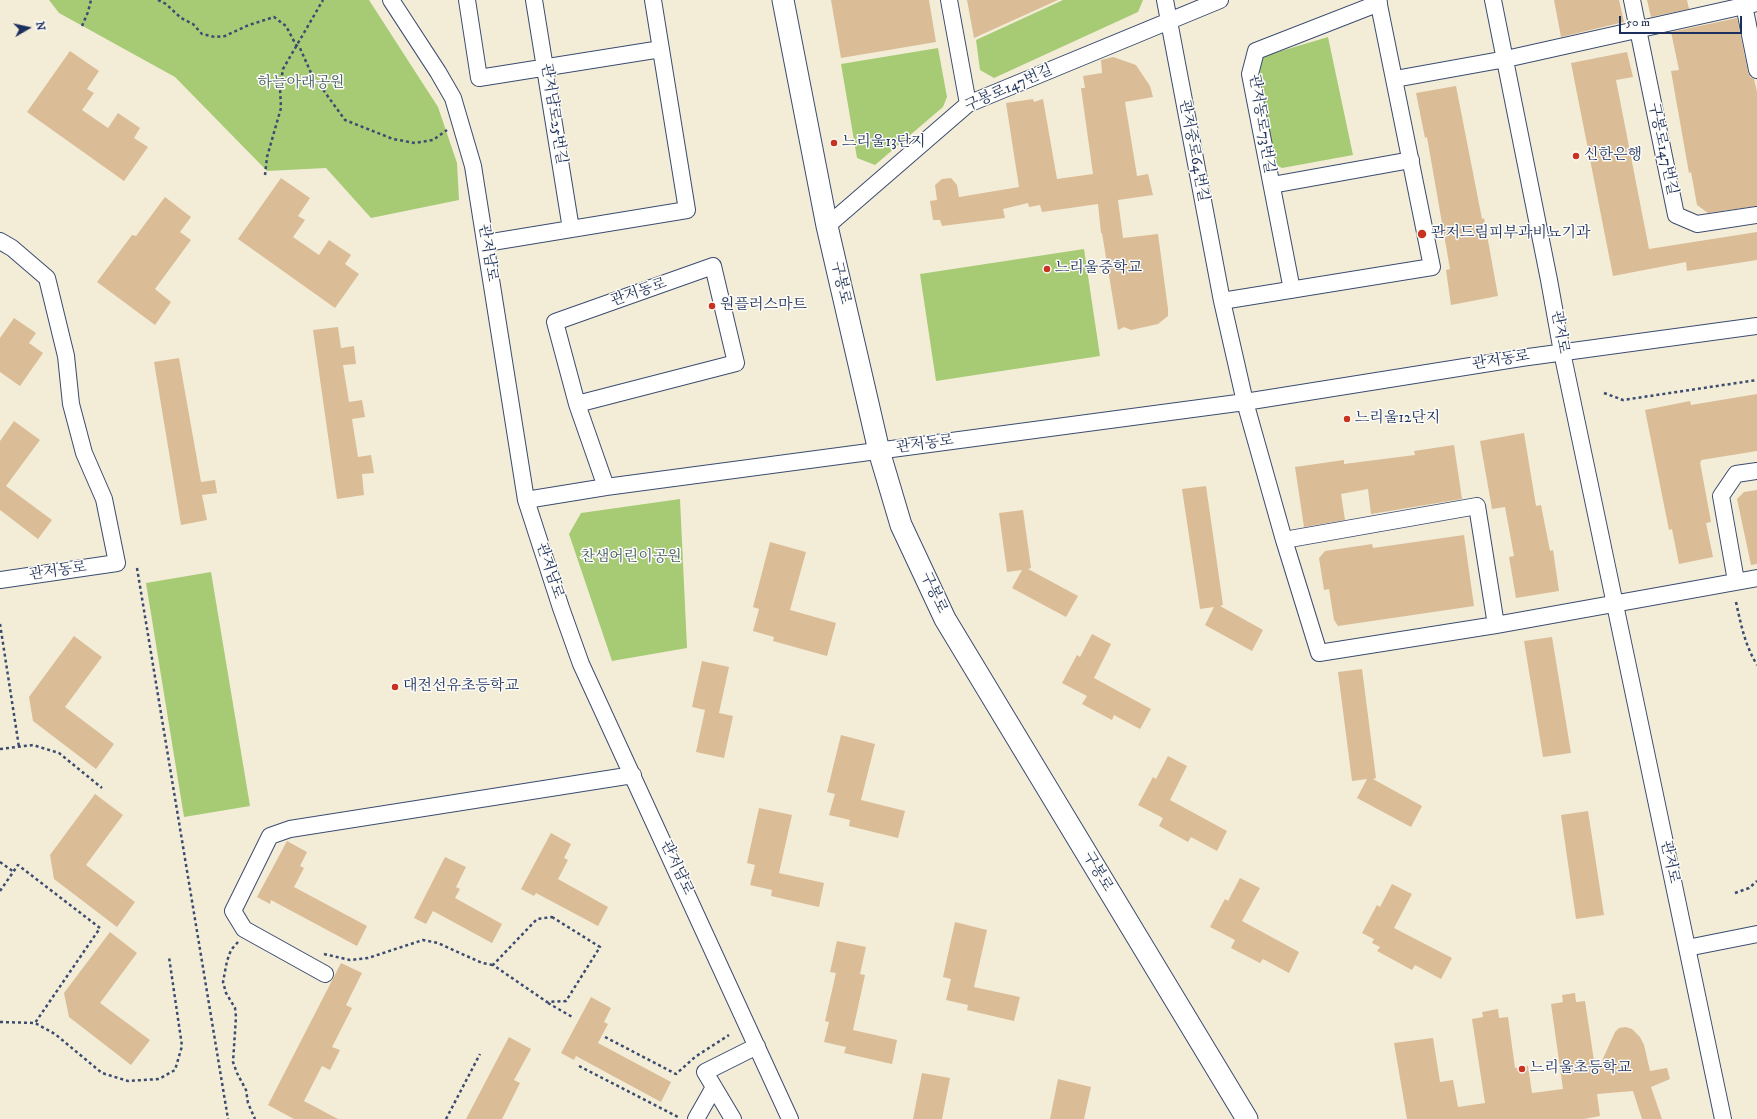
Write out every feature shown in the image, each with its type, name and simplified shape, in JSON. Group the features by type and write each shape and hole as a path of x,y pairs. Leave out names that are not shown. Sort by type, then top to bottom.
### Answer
{"main road":[{"name":"구봉로","path":"784,0 827,226 879,451 901,524 944,619 1247,1119"}],"street":[{"name":"관저남로","path":"391,0 438,72 453,98 473,166 526,500 561,608 581,664 790,1119"},
{"path":"467,0 479,78 661,49"},
{"name":"관저남로25번길","path":"534,0 571,229"},
{"path":"486,244 687,210 653,0"},
{"path":"949,0 968,104"},
{"name":"관저중로64번길","path":"1165,0 1222,301 1245,402"},
{"name":"구봉로147번길","path":"827,226 968,104 1220,0"},
{"name":"관저로","path":"1493,0 1506,59 1562,352 1723,1119"},
{"name":"구봉로147번길","path":"1632,0 1676,215 1697,224 1757,215"},
{"name":"관저동로73번길","path":"1379,2 1432,267 1292,290 1250,74 1256,51 1379,2"},
{"path":"1395,79 1506,59 1638,30 1748,2 1757,70"},
{"name":"관저동로73번길","path":"1272,185 1411,160"},
{"name":"관저동로","path":"0,241 12,248 47,278 66,356 71,404 84,453 104,499 116,563 0,580"},
{"name":"관저동로","path":"577,404 736,363 713,266 555,322 577,404 606,487"},
{"path":"1222,301 1292,290"},
{"name":"관저동로","path":"526,500 606,487 1245,402 1562,352 1757,326"},
{"path":"1245,402 1284,540 1319,653 1615,605 1757,578"},
{"path":"1736,581 1721,496 1736,474 1757,471"},
{"path":"1284,540 1477,506 1496,625"},
{"path":"325,974 244,929 232,911 270,836 290,829 633,775"},
{"path":"1687,948 1757,934"},
{"path":"733,1119 713,1089 705,1072 757,1046"},
{"path":"696,1119 713,1089"}],"path":[{"path":"82,26 91,0"},
{"path":"158,0 166,4 181,18 193,24 202,34 215,37 225,36 249,25 274,17 286,26 296,45 300,48 311,73 345,120 393,139 415,143 433,140 453,126"},
{"path":"265,175 267,157 281,108 280,88 283,69 323,0"},
{"path":"1604,393 1623,400 1757,380"},
{"path":"137,568 228,1119"},
{"path":"1736,602 1742,632 1750,653 1757,665"},
{"path":"0,624 19,747"},
{"path":"0,749 33,745 59,753 102,788"},
{"path":"0,862 14,872"},
{"path":"0,891 18,866 100,928 35,1023"},
{"path":"1735,893 1749,888 1757,881"},
{"path":"493,965 537,919 552,917 600,947 566,1000 547,1002"},
{"path":"242,937 231,950 227,961 223,982 226,993 235,1008 236,1017 233,1062 246,1090 248,1103 255,1119"},
{"path":"318,953 350,960 368,958 423,940 438,943 482,964 493,965 547,1002 574,1018"},
{"path":"0,1022 35,1023 55,1034 102,1073 128,1081 159,1079 175,1070 182,1046 169,956"},
{"path":"605,1037 676,1074 695,1056 729,1035"},
{"path":"446,1119 480,1054"},
{"path":"579,1066 678,1117 678,1119"}],"green space":[{"name":"하늘아래공원","path":"49,0 369,0 438,107 457,163 459,200 371,218 326,168 267,171 175,77 59,13"},
{"path":"1063,0 1143,0 1138,12 994,78 980,70 976,40"},
{"path":"1328,37 1353,155 1282,168 1278,166 1275,161 1255,76 1261,57"},
{"path":"938,48 947,97 943,107 875,165 857,158 841,64"},
{"path":"1084,249 1100,356 936,381 920,274"},
{"name":"찬샘어린이공원","path":"680,499 687,648 612,661 569,534 581,513"},
{"path":"211,572 250,806 184,817 146,583"}],"building":[{"path":"831,0 929,0 936,42 841,58"},
{"path":"967,0 1058,0 974,38"},
{"path":"1554,0 1619,0 1624,22 1561,37"},
{"path":"1647,0 1687,0 1689,9 1651,17"},
{"path":"1737,18 1748,72 1750,77 1754,79 1757,92 1757,206 1708,213 1697,205 1691,172 1689,173 1671,71 1679,70 1671,32"},
{"path":"70,51 99,71 87,89 94,93 82,110 108,128 118,113 140,128 134,138 148,147 124,181 27,112"},
{"path":"1627,52 1633,77 1616,80 1649,249 1757,232 1757,260 1687,271 1686,262 1613,276 1571,63"},
{"path":"1113,57 1136,65 1150,86 1153,97 1125,102 1137,176 1148,174 1153,195 1118,200 1123,238 1158,234 1168,309 1168,316 1158,324 1131,330 1124,327 1118,330 1101,233 1098,204 1042,212 1040,205 1029,207 1028,203 1003,209 1005,218 942,226 940,220 933,220 930,201 937,200 935,185 942,179 951,178 957,185 959,197 1019,187 1006,103 1033,99 1034,102 1043,99 1057,179 1093,174 1081,88 1085,88 1083,76 1102,73 1101,60"},
{"path":"1456,86 1482,219 1484,218 1498,296 1451,305 1446,270 1450,269 1427,137 1425,138 1416,93"},
{"path":"281,178 310,198 298,216 305,220 293,237 319,255 329,240 351,255 345,264 359,274 335,308 238,239"},
{"path":"165,197 191,217 180,232 191,240 155,289 171,302 155,325 97,282 132,235 136,236"},
{"path":"14,318 36,333 29,343 43,353 20,386 0,372 0,338"},
{"path":"338,327 341,348 354,346 356,364 343,365 349,402 362,400 365,417 352,419 358,457 371,455 374,473 362,474 364,495 337,499 313,330"},
{"path":"179,358 201,482 215,480 217,493 202,495 207,520 181,525 154,362"},
{"path":"1757,394 1757,451 1701,460 1700,462 1711,522 1706,523 1713,557 1679,564 1672,529 1669,530 1645,410 1690,401 1691,405"},
{"path":"14,421 40,440 6,486 52,520 38,539 0,510 0,441"},
{"path":"1524,433 1536,506 1541,505 1550,551 1553,550 1559,591 1516,598 1509,557 1514,556 1505,507 1492,509 1480,441"},
{"path":"1454,445 1462,499 1371,514 1368,489 1341,494 1345,520 1304,527 1295,467 1344,460 1344,464 1415,455 1414,451"},
{"path":"1206,486 1223,605 1220,606 1263,630 1252,651 1205,625 1214,607 1200,609 1182,489"},
{"path":"1757,490 1757,564 1751,565 1737,499 1744,492"},
{"path":"1023,510 1031,568 1028,569 1078,596 1066,617 1012,588 1022,570 1007,572 999,513"},
{"path":"1464,535 1474,606 1338,626 1334,620 1329,589 1324,590 1319,558 1325,551 1372,544 1373,548"},
{"path":"770,542 806,552 790,610 836,623 827,656 773,641 774,637 753,631 759,609 753,607"},
{"path":"1092,634 1111,644 1094,678 1151,709 1140,729 1114,715 1112,720 1082,704 1087,696 1062,683 1077,655 1080,657"},
{"path":"74,636 102,657 65,707 114,744 96,769 33,721 29,697"},
{"path":"1552,637 1571,753 1543,757 1524,641"},
{"path":"702,661 729,667 719,713 733,716 724,758 696,752 705,710 692,707"},
{"path":"1362,669 1376,778 1373,779 1422,806 1411,827 1357,798 1367,779 1352,781 1338,672"},
{"path":"841,735 875,744 861,800 905,811 898,838 849,826 850,820 829,815 835,794 827,792"},
{"path":"1168,756 1187,766 1170,800 1227,831 1217,851 1191,837 1188,842 1159,826 1163,818 1138,805 1153,777 1156,779"},
{"path":"95,794 123,815 86,865 135,902 117,927 54,879 50,855"},
{"path":"759,808 792,815 779,873 824,883 819,907 771,896 772,890 750,885 755,865 747,863"},
{"path":"1588,811 1604,915 1576,919 1561,815"},
{"path":"551,833 571,844 564,858 568,860 558,879 608,907 598,926 536,893 534,896 521,889"},
{"path":"287,841 307,852 300,866 304,868 294,887 367,926 357,946 271,900 270,904 257,897"},
{"path":"445,857 466,867 456,887 460,889 455,898 502,924 492,943 433,911 426,924 414,918"},
{"path":"1240,878 1260,888 1242,921 1299,952 1289,973 1263,959 1260,963 1231,948 1235,940 1210,927 1225,899 1228,901"},
{"path":"1392,884 1412,894 1394,928 1452,958 1441,979 1415,965 1412,970 1377,951 1380,947 1372,943 1374,939 1362,933 1377,905 1380,907"},
{"path":"955,922 987,930 974,987 1020,997 1014,1021 967,1010 968,1005 946,1000 951,979 943,977"},
{"path":"110,932 137,953 100,1003 150,1040 131,1065 69,1017 64,993"},
{"path":"837,941 866,947 860,974 865,975 853,1030 897,1040 892,1064 844,1053 846,1047 824,1042 829,1022 825,1021 836,973 830,972"},
{"path":"341,963 362,973 346,1005 352,1008 332,1047 340,1050 330,1070 322,1066 304,1101 338,1119 294,1119 268,1105"},
{"path":"1575,993 1576,1002 1585,1001 1596,1074 1615,1032 1619,1028 1626,1027 1632,1029 1640,1037 1644,1045 1650,1071 1667,1068 1670,1079 1651,1087 1662,1119 1642,1119 1633,1091 1597,1094 1600,1116 1584,1119 1407,1119 1394,1043 1433,1038 1440,1082 1453,1080 1458,1107 1485,1103 1472,1019 1483,1017 1482,1012 1498,1009 1499,1018 1508,1017 1515,1068 1528,1066 1532,1093 1563,1089 1551,1004 1563,1002 1562,995"},
{"path":"591,997 611,1008 604,1022 608,1024 598,1043 671,1082 661,1102 576,1056 574,1060 561,1053"},
{"path":"509,1037 531,1049 514,1080 520,1083 502,1119 466,1119"},
{"path":"922,1073 950,1078 942,1119 913,1119"},
{"path":"1058,1079 1091,1087 1084,1119 1050,1119"}],"place":[{"name":"느리울13단지","path":"834,143"},
{"name":"신한은행","path":"1576,156"},
{"name":"관저드림피부과비뇨기과","path":"1422,234"},
{"name":"느리울중학교","path":"1047,269"},
{"name":"원플러스마트","path":"712,306"},
{"name":"느리울12단지","path":"1347,419"},
{"name":"대전선유초등학교","path":"395,687"},
{"name":"느리울초등학교","path":"1522,1069"}]}
